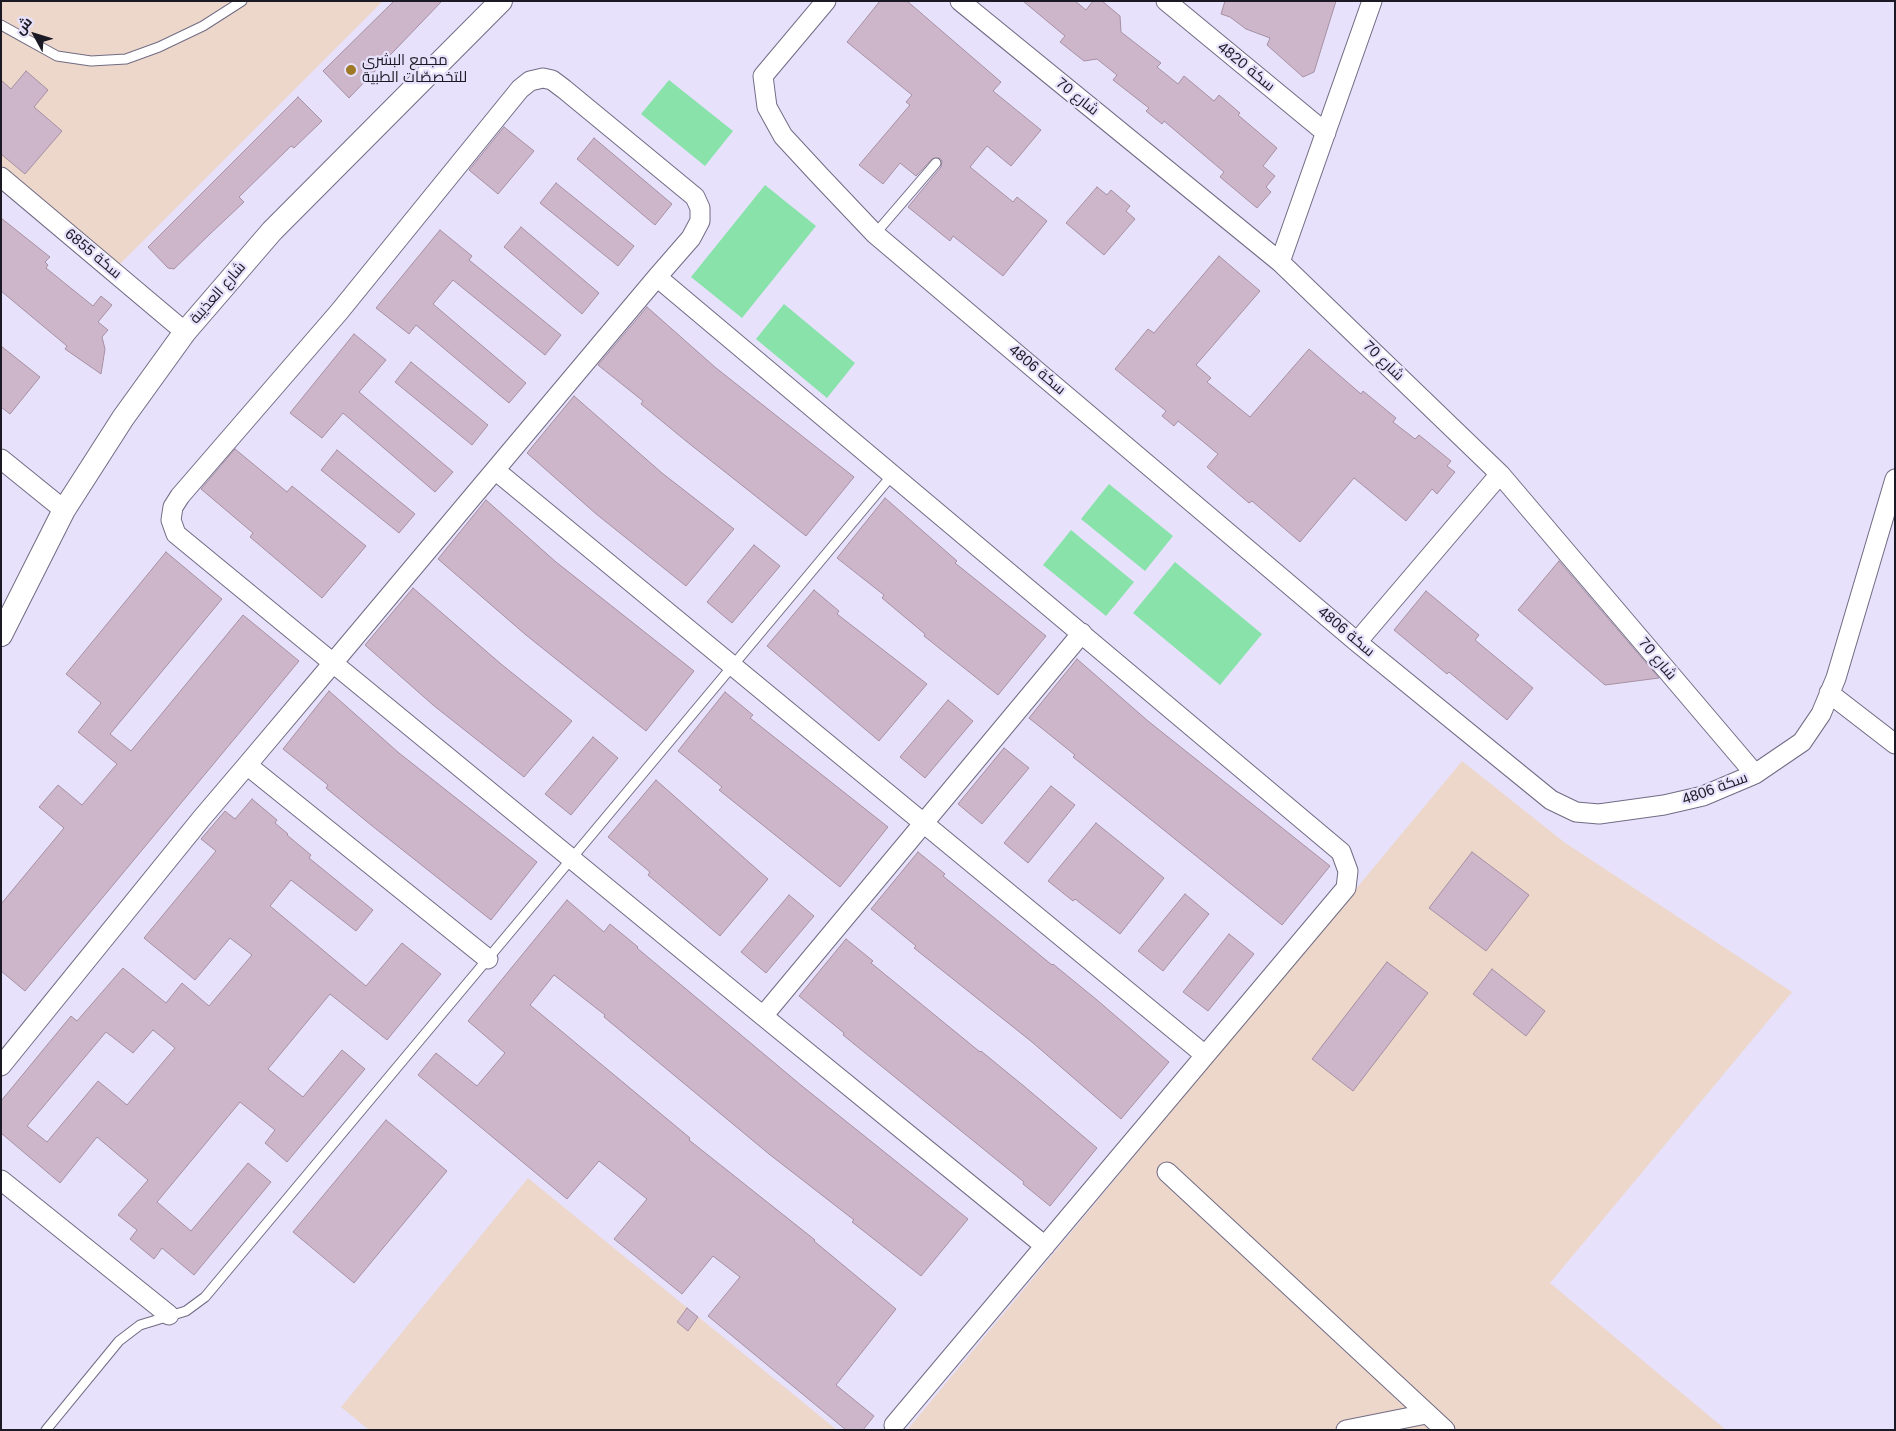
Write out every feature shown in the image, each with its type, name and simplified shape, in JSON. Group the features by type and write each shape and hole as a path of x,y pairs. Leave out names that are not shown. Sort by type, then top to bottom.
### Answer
{"street":[{"name":"شارع العذيبة","path":"1,635 64,510 123,418 185,332 272,231 501,1"},
{"name":"سكة 4806","path":"826,1 763,76 767,107 784,136 875,234 1357,642 1551,800 1576,812 1599,814 1664,805 1703,796 1755,774 1802,742 1821,714 1830,693 1895,479"},
{"name":"شارع 70","path":"960,1 1280,262 1500,474 1755,774"},
{"path":"1280,262 1372,1"},
{"name":"سكة 4820","path":"1175,5 1326,133"},
{"path":"1,1066 247,765 333,663 495,470 658,278 690,238 700,222 700,208 695,197 564,89 552,80 543,78 530,81 520,89 339,312 173,507 171,520 176,534 333,663 571,858 763,1016 1045,1246"},
{"name":"سكة 6855","path":"1,177 185,332"},
{"path":"658,278 1341,852 1348,871 1346,888 894,1425"},
{"path":"1,460 64,510"},
{"path":"495,470 1205,1055"},
{"path":"1357,642 1500,474"},
{"path":"763,1016 922,822 1082,633"},
{"path":"1830,693 1895,744"},
{"path":"247,765 488,959"},
{"path":"1166,1172 1445,1430"},
{"path":"1,1180 169,1315"},
{"path":"1346,1430 1426,1414"}],"lane":[{"path":"1,26 57,56 91,61 126,59 159,48 203,26 242,1"},
{"path":"875,234 936,162"},
{"path":"46,1430 119,1340 140,1325 186,1311 205,1297 893,474"}],"shaded area":[{"path":"1,1 383,1 120,264 1,165"},
{"path":"1462,761 1564,842 1792,992 1550,1283 1726,1430 907,1430"},
{"path":"528,1178 837,1430 369,1430 341,1407"}],"green space":[{"path":"669,80 733,131 705,166 641,114"},
{"path":"765,185 816,226 742,318 691,277"},
{"path":"784,304 855,363 827,398 756,339"},
{"path":"1109,484 1173,536 1145,571 1081,519"},
{"path":"1071,530 1134,582 1106,616 1043,565"},
{"path":"1175,562 1262,634 1220,685 1133,613"}],"building":[{"path":"394,1 442,1 349,98 323,71"},
{"path":"880,1 907,1 1001,82 993,91 1041,130 1011,166 987,146 970,167 1013,202 1017,197 1047,221 1003,276 953,236 950,241 908,207 941,167 942,161 940,158 932,159 916,176 900,163 883,184 859,165 910,105 906,102 912,95 847,42"},
{"path":"1023,1 1075,1 1086,10 1093,1 1102,1 1120,16 1121,32 1161,63 1157,67 1178,84 1184,76 1214,101 1219,95 1240,113 1238,115 1277,148 1263,166 1275,176 1266,187 1271,192 1257,208 1220,177 1224,172 1164,121 1162,124 1146,111 1149,108 1113,80 1117,75 1097,59 1084,61 1060,42 1065,36"},
{"path":"1225,1 1336,1 1314,72 1303,77 1267,45 1270,38 1246,29 1230,17 1221,14"},
{"path":"26,71 48,90 34,107 62,131 25,174 1,154 1,80 11,89"},
{"path":"298,97 322,121 294,148 291,146 239,197 244,202 174,269 168,268 148,247"},
{"path":"504,127 534,151 498,194 469,170"},
{"path":"594,138 672,204 655,225 577,159"},
{"path":"556,183 634,246 618,266 540,203"},
{"path":"1097,187 1107,195 1111,190 1130,206 1126,211 1135,219 1104,255 1066,223"},
{"path":"1,218 50,257 45,262 48,265 46,268 93,306 101,296 112,305 98,322 108,330 102,337 105,349 101,374 65,349 67,346 1,291"},
{"path":"521,227 599,293 582,314 504,247"},
{"path":"440,230 472,256 469,260 561,335 545,355 453,280 433,304 526,383 509,403 416,325 409,334 376,308"},
{"path":"1219,256 1260,291 1196,365 1211,378 1207,382 1250,417 1309,349 1361,394 1363,391 1396,418 1393,422 1415,439 1419,435 1451,461 1447,466 1455,472 1437,494 1432,489 1406,521 1354,478 1300,542 1252,501 1249,503 1207,467 1218,454 1178,421 1174,426 1162,416 1166,411 1115,369 1148,329 1154,333"},
{"path":"647,307 716,368 854,477 806,536 686,441 641,404 643,401 598,365"},
{"path":"354,334 386,360 359,392 453,472 435,492 343,413 322,438 290,413"},
{"path":"1,346 40,377 10,414 1,407"},
{"path":"411,362 488,425 472,445 395,382"},
{"path":"574,396 662,473 734,529 686,586 595,513 527,453"},
{"path":"235,449 287,492 292,486 366,546 322,598 250,537 253,533 201,489"},
{"path":"337,450 415,514 399,533 321,470"},
{"path":"885,498 957,561 955,563 1046,636 998,695 924,636 925,634 882,598 884,595 837,558"},
{"path":"486,500 556,562 694,671 646,731 526,635 438,559"},
{"path":"754,545 780,566 732,623 707,602"},
{"path":"166,552 222,599 110,734 131,751 243,615 299,661 25,991 1,971 1,904 64,828 39,807 58,785 82,805 117,764 78,732 101,703 66,674"},
{"path":"1559,561 1659,678 1605,685 1518,610"},
{"path":"413,588 501,664 572,721 524,777 433,705 365,645"},
{"path":"814,590 839,611 837,614 927,684 879,741 767,646"},
{"path":"1426,591 1479,635 1475,640 1533,688 1507,720 1394,630"},
{"path":"1077,659 1148,721 1330,866 1282,925 1073,757 1075,755 1029,718"},
{"path":"329,691 399,753 537,862 491,920 371,825 326,788 328,785 283,749"},
{"path":"725,692 753,715 750,718 888,827 840,887 719,790 722,787 678,751"},
{"path":"948,700 973,721 925,778 900,757"},
{"path":"593,737 618,758 571,815 545,794"},
{"path":"1004,748 1029,768 982,824 958,804"},
{"path":"656,780 768,879 720,936 648,875 650,872 608,837"},
{"path":"1051,786 1075,805 1028,863 1004,843"},
{"path":"252,799 277,820 275,823 287,835 311,855 309,858 373,910 356,931 291,880 270,906 366,986 402,943 441,974 387,1040 330,994 268,1069 303,1097 342,1050 365,1069 287,1162 265,1143 275,1130 240,1102 157,1202 191,1231 248,1163 271,1182 194,1275 162,1248 154,1259 130,1239 137,1230 118,1215 148,1180 97,1137 60,1183 1,1133 1,1101 71,1016 77,1021 123,968 166,1003 182,983 209,1006 252,955 230,938 195,980 144,938 216,851 201,839 225,811 235,819","holes":["153,1030 175,1048 127,1105 98,1081 47,1142 27,1126 106,1032 133,1053"]},
{"path":"1096,823 1164,878 1120,934 1075,899 1073,901 1048,881"},
{"path":"918,852 945,874 943,876 1097,1000 1169,1062 1121,1119 1032,1042 914,948 916,946 871,909"},
{"path":"1472,852 1529,895 1486,951 1429,908"},
{"path":"1185,894 1209,914 1163,971 1138,951"},
{"path":"789,895 814,916 766,973 741,952"},
{"path":"567,900 604,932 610,924 802,1086 968,1219 921,1276 852,1222 854,1220 769,1154 604,1017 605,1015 554,975 530,1005 690,1138 689,1140 815,1240 896,1309 836,1385 874,1416 863,1430 846,1430 708,1316 740,1277 713,1256 682,1294 614,1239 647,1199 599,1161 567,1199 418,1075 436,1053 477,1086 505,1053 468,1021"},
{"path":"1229,934 1254,954 1208,1011 1183,992"},
{"path":"846,939 873,961 871,963 1025,1087 1097,1148 1050,1206 1023,1184 1024,1182 843,1035 844,1033 799,996"},
{"path":"1387,962 1428,993 1353,1091 1312,1059"},
{"path":"1492,969 1545,1011 1526,1036 1473,994"},
{"path":"386,1120 447,1171 354,1283 293,1232"},
{"path":"687,1308 698,1317 688,1331 677,1322"}],"place":[{"name":"مجمع البشرى للتخصصّات الطبية","path":"351,70"}]}
